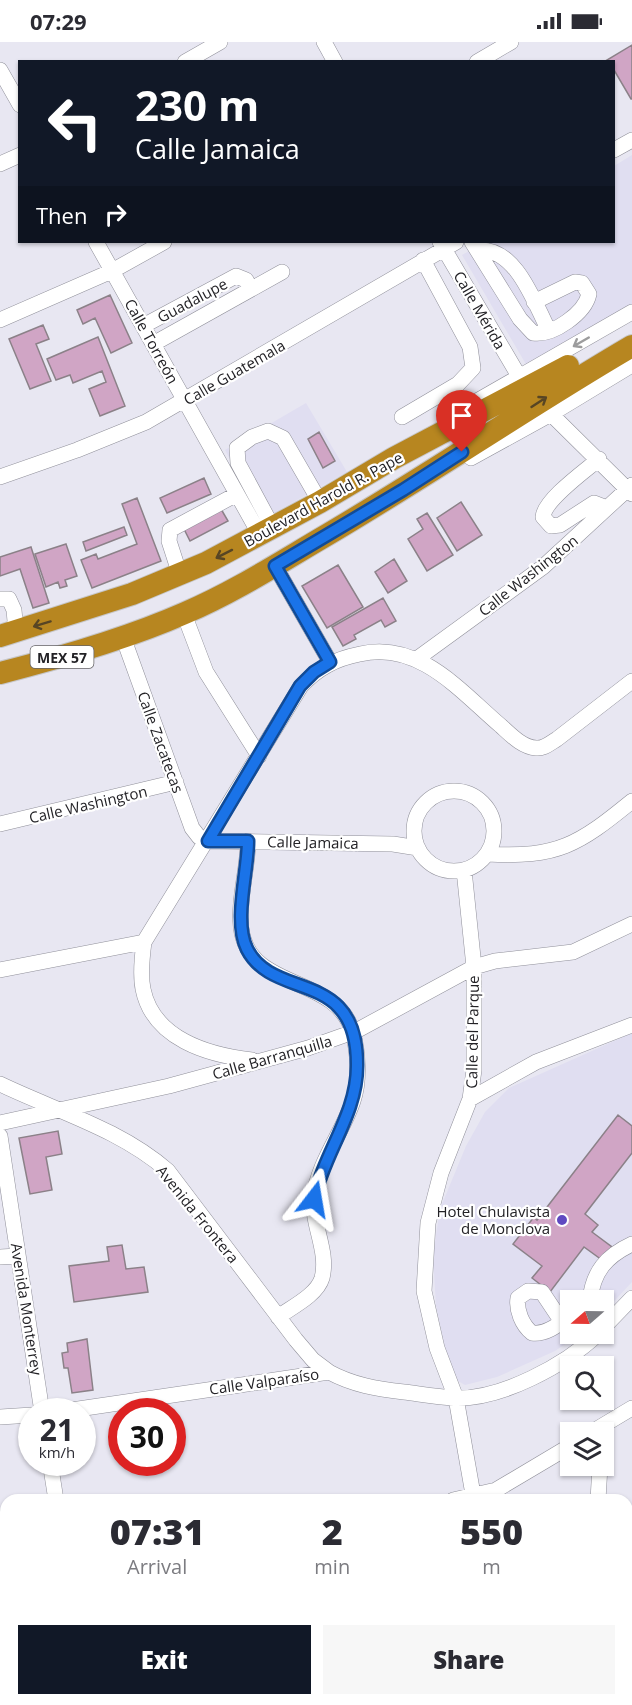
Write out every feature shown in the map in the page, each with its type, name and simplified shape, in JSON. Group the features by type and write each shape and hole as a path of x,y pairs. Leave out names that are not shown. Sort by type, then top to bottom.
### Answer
{"highway":[{"name":"Boulevard Harold R. Pape","path":"0,673 73,654 184,614 275,566 403,490 592,361 632,330"},
{"name":"Boulevard Harold R. Pape","path":"8,634 123,598 180,575 267,532 394,458 592,361 632,346"}],"street":[{"path":"188,60 220,42"},
{"path":"324,42 334,60"},
{"path":"480,60 511,42"},
{"path":"0,70 18,102"},
{"path":"615,149 632,140"},
{"path":"0,164 18,156"},
{"name":"Calle Torreón","path":"97,243 237,494 267,532"},
{"path":"0,320 112,271 162,243"},
{"name":"Calle Guatemala","path":"0,477 77,450 146,422 447,244"},
{"name":"Calle Mérida","path":"447,244 520,378"},
{"path":"475,246 494,250 511,265 549,331"},
{"path":"475,246 528,329 538,334 549,331 584,308 589,294 587,287 582,283 567,284 534,302"},
{"path":"402,417 458,384 473,368 470,347 423,260"},
{"path":"153,344 282,272"},
{"name":"Guadalupe","path":"143,326 226,281 241,276 251,289"},
{"path":"394,458 412,438 426,429 520,378 632,312"},
{"path":"403,490 429,480 551,414 632,365"},
{"path":"551,414 631,489"},
{"path":"267,532 237,463 237,448 252,437 268,431 283,438 320,502"},
{"path":"599,459 552,500 543,511 543,517 551,526 560,525 594,502 607,508"},
{"name":"Calle Washington","path":"418,658 543,567 631,489"},
{"path":"180,575 169,541 170,530 237,494"},
{"path":"275,566 330,662"},
{"path":"0,599 9,599 12,603 8,634"},
{"path":"184,614 206,672 259,756"},
{"name":"Calle Zacatecas","path":"123,636 192,828 199,837 208,841"},
{"path":"261,1061 225,1057 200,1048 174,1036 158,1023 147,1005 142,987 144,942 208,841 300,686 314,672 330,662 366,652 387,650 418,658 515,738 536,748 545,747 557,739 632,681"},
{"name":"Calle Washington","path":"0,824 176,782"},
{"path":"450,791 475,797 491,817 492,842 487,854 464,870 450,871 437,868 426,860 418,849 414,830 419,811 438,794 450,791"},
{"path":"487,854 529,855 567,846 588,836 632,801"},
{"name":"Calle Jamaica","path":"208,841 393,844 418,849"},
{"path":"248,841 241,926 246,948 256,962 268,972 319,992 337,1004 353,1033 357,1065 354,1099 319,1174 314,1199 324,1263 322,1280 302,1301 278,1317"},
{"name":"Calle del Parque","path":"464,870 474,967 475,1049 470,1099 441,1173 428,1223 424,1291 437,1348 456,1398 473,1494"},
{"name":"Calle Barranquilla","path":"0,1123 169,1086 353,1033 474,967 495,961 573,952 632,924"},
{"path":"0,970 144,942"},
{"path":"470,1099 536,1062 632,1026"},
{"name":"Avenida Frontera","path":"0,1084 146,1152 168,1171 278,1317 313,1360 329,1372"},
{"name":"Avenida Monterrey","path":"0,1136 40,1398"},
{"path":"591,1290 597,1272 610,1257 632,1244"},
{"path":"0,1257 18,1256"},
{"name":"Calle Valparaíso","path":"614,1317 632,1298"},
{"name":"Calle Valparaíso","path":"96,1406 329,1372 358,1385 456,1398 493,1391 532,1377 564,1360 584,1344"},
{"path":"611,1422 632,1408"},
{"path":"0,1417 18,1415"},
{"path":"483,1494 518,1478 560,1452"},
{"path":"52,1476 55,1494"},
{"path":"598,1494 599,1476"}],"shaded area":[{"path":"632,155 632,304 527,366 462,255 483,243 615,243 615,165"},
{"path":"306,403 347,472 263,519 225,450"},
{"path":"632,1033 632,1282 614,1301 614,1290 560,1290 560,1344 565,1344 555,1351 497,1377 465,1385 458,1381 449,1365 436,1306 433,1255 440,1209 466,1146 485,1112 509,1088"}],"building":[{"path":"632,45 632,99 615,72 615,60 607,60"},
{"path":"110,295 132,343 111,353 95,318 83,324 77,310"},
{"path":"43,325 49,339 36,344 51,381 30,389 9,339"},
{"path":"98,337 125,406 100,416 89,389 106,382 102,371 73,383 70,375 56,380 47,359"},
{"path":"319,432 335,461 323,468 308,439"},
{"path":"204,478 211,494 167,513 160,498"},
{"path":"137,498 161,561 92,588 81,560 96,554 98,559 137,544 122,504"},
{"path":"461,502 482,535 457,551 437,518"},
{"path":"221,509 228,521 190,541 184,529"},
{"path":"427,513 453,555 427,571 408,539 423,529 417,519"},
{"path":"124,527 127,535 86,551 83,542"},
{"path":"66,544 77,576 65,580 67,586 60,588 58,582 46,587 35,554"},
{"path":"31,547 49,603 33,608 20,569 0,576 0,557"},
{"path":"394,559 407,581 388,593 375,572"},
{"path":"338,565 363,607 327,628 302,586"},
{"path":"383,598 396,621 385,627 381,620 354,635 356,639 343,646 332,627"},
{"path":"618,1115 632,1126 632,1153 585,1214 598,1225 592,1232 612,1247 602,1260 584,1247 550,1292 532,1278 542,1266 513,1244 534,1217 537,1220"},
{"path":"58,1131 62,1154 46,1157 52,1190 30,1194 19,1138"},
{"path":"122,1245 126,1269 144,1267 148,1292 74,1302 69,1266 109,1261 107,1247"},
{"path":"87,1339 93,1390 72,1393 68,1368 64,1368 62,1353 68,1352 67,1343"}],"place":[{"name":"Hotel Chulavista de Monclova","path":"562,1220"}],"route":[{"path":"314,1199 319,1174 354,1099 357,1065 353,1033 337,1004 319,992 268,972 256,962 246,948 241,926 248,841 208,841 300,686 314,672 330,662 275,566 462,452"}]}
